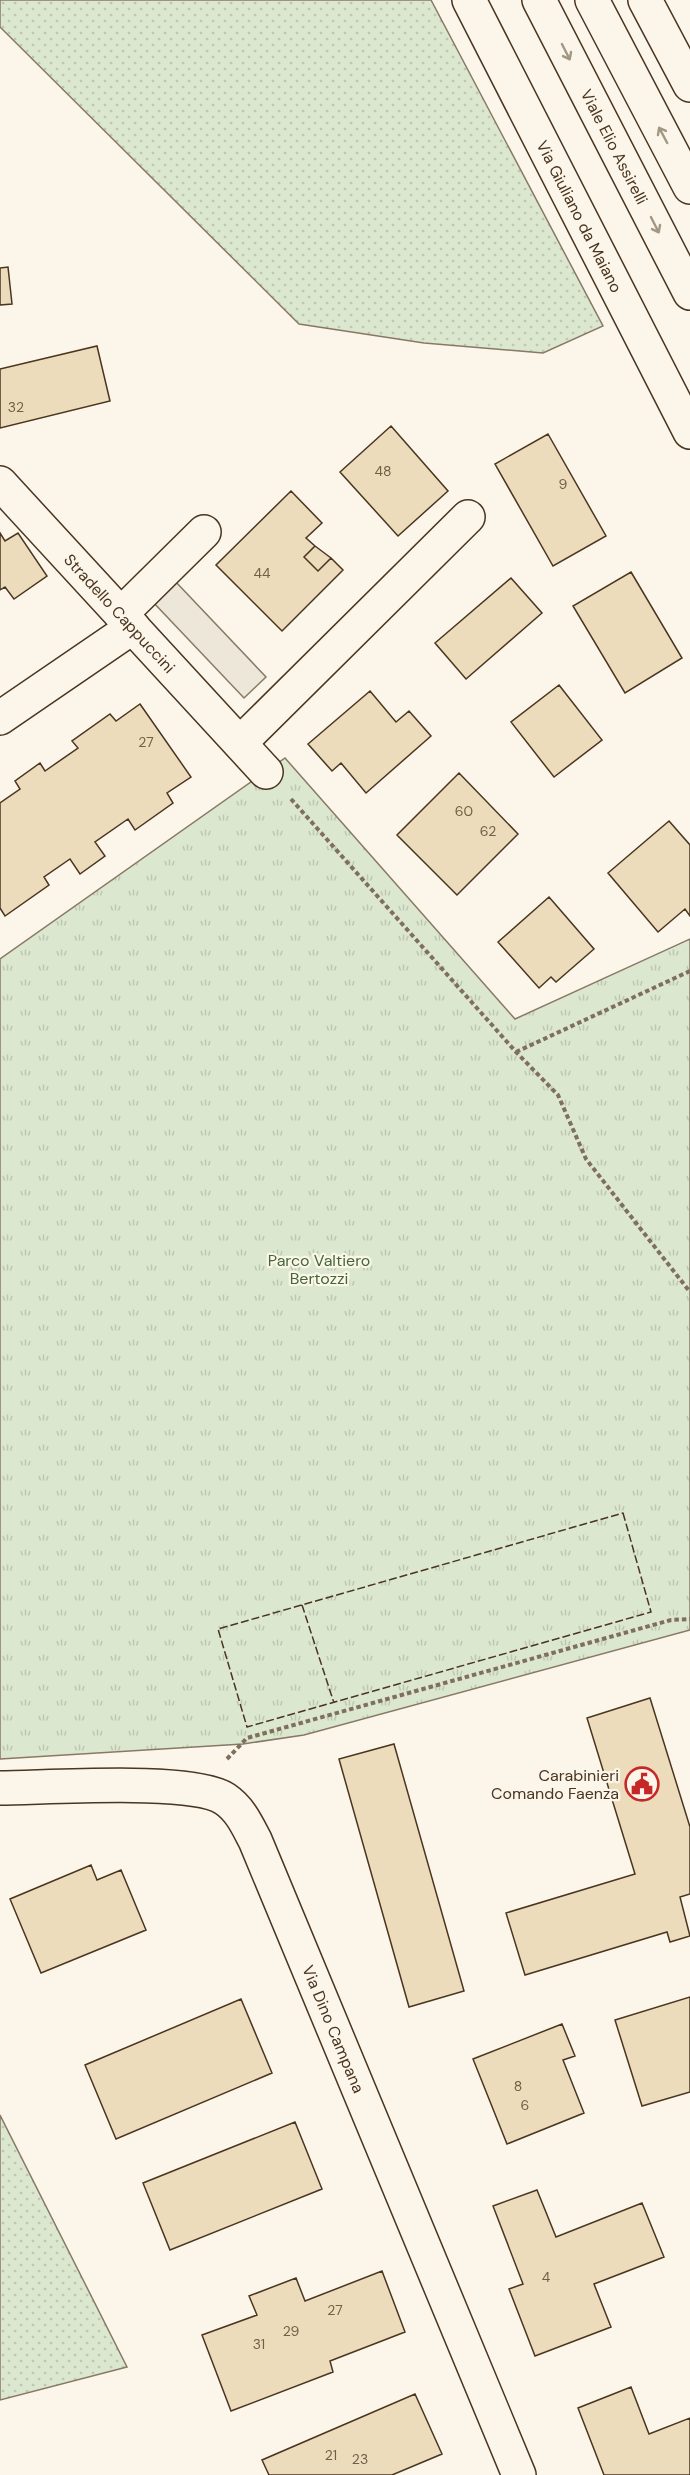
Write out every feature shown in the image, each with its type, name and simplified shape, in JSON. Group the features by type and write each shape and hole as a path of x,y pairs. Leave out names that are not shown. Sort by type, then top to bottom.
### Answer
{"street":[{"name":"Via Giuliano da Maiano","path":"469,0 690,432"},
{"name":"Viale Elio Assirelli","path":"539,0 690,293"},
{"path":"592,0 690,187"},
{"path":"645,0 690,86"},
{"name":"Stradello Cappuccini","path":"0,483 266,771"},
{"path":"240,743 468,517"},
{"path":"0,718 127,621 204,532"},
{"name":"Via Dino Campana","path":"0,1788 170,1786 190,1788 225,1798 243,1817 255,1840 519,2475"}],"path":[{"path":"266,771 516,1052 558,1095 586,1160 690,1292"},
{"path":"516,1052 690,971"},
{"path":"227,1759 247,1738 671,1620 690,1619"}],"green space":[{"path":"0,0 431,0 603,326 543,353 424,343 299,324 0,27"},
{"name":"Parco Valtiero Bertozzi","path":"285,758 515,1019 690,939 690,1630 304,1735 243,1744 0,1759 0,959"},
{"path":"0,2115 127,2367 0,2400"}],"shaded area":[{"path":"174,580 266,677 244,698 152,601"}],"building":[{"path":"8,267 12,304 0,305 0,268"},
{"path":"97,346 110,401 0,428 0,369"},
{"path":"391,426 448,491 398,536 340,472"},
{"path":"548,434 606,536 553,566 495,464"},
{"path":"291,491 322,523 306,538 315,546 304,557 318,571 331,558 343,570 282,631 216,565"},
{"path":"0,533 5,541 18,533 47,576 14,599 5,587 0,590"},
{"path":"315,546 331,558 318,571 304,557"},
{"path":"631,572 682,658 625,693 573,606"},
{"path":"511,578 542,613 466,679 435,643"},
{"path":"559,685 602,740 554,777 511,722"},
{"path":"370,691 396,722 409,711 431,736 366,793 341,763 332,771 308,744"},
{"path":"140,704 191,777 167,793 173,803 135,830 128,819 95,842 105,856 80,874 70,859 44,877 49,885 5,916 0,908 0,803 20,789 15,781 40,763 45,771 78,748 72,741 110,714 116,721"},
{"path":"459,773 518,834 457,895 397,835"},
{"path":"669,821 690,845 690,916 685,909 658,932 608,873"},
{"path":"549,897 594,949 556,982 551,977 539,988 498,942"},
{"path":"650,1698 690,1827 690,1894 680,1897 690,1936 670,1942 667,1932 525,1975 506,1913 635,1874 587,1718"},
{"path":"394,1744 464,1991 409,2007 339,1759"},
{"path":"91,1865 97,1880 121,1870 146,1930 41,1973 10,1899"},
{"path":"690,1997 690,2092 642,2106 615,2020"},
{"path":"241,1999 272,2073 116,2139 85,2065"},
{"path":"562,2024 575,2056 563,2060 584,2113 507,2144 473,2059"},
{"path":"295,2122 322,2189 170,2250 143,2183"},
{"path":"537,2190 556,2237 642,2203 664,2257 594,2284 611,2327 535,2356 509,2289 523,2284 493,2206"},
{"path":"382,2271 405,2332 330,2361 333,2372 231,2411 202,2335 257,2315 249,2296 296,2278 305,2301"},
{"path":"631,2387 649,2434 690,2418 690,2475 604,2475 578,2408"},
{"path":"415,2394 442,2454 392,2475 269,2475 262,2460"}],"fence":[{"path":"623,1513 651,1612 247,1727 218,1629 623,1513"},
{"path":"302,1605 334,1703"}],"place":[{"name":"Carabinieri Comando Faenza","path":"642,1784"}]}
